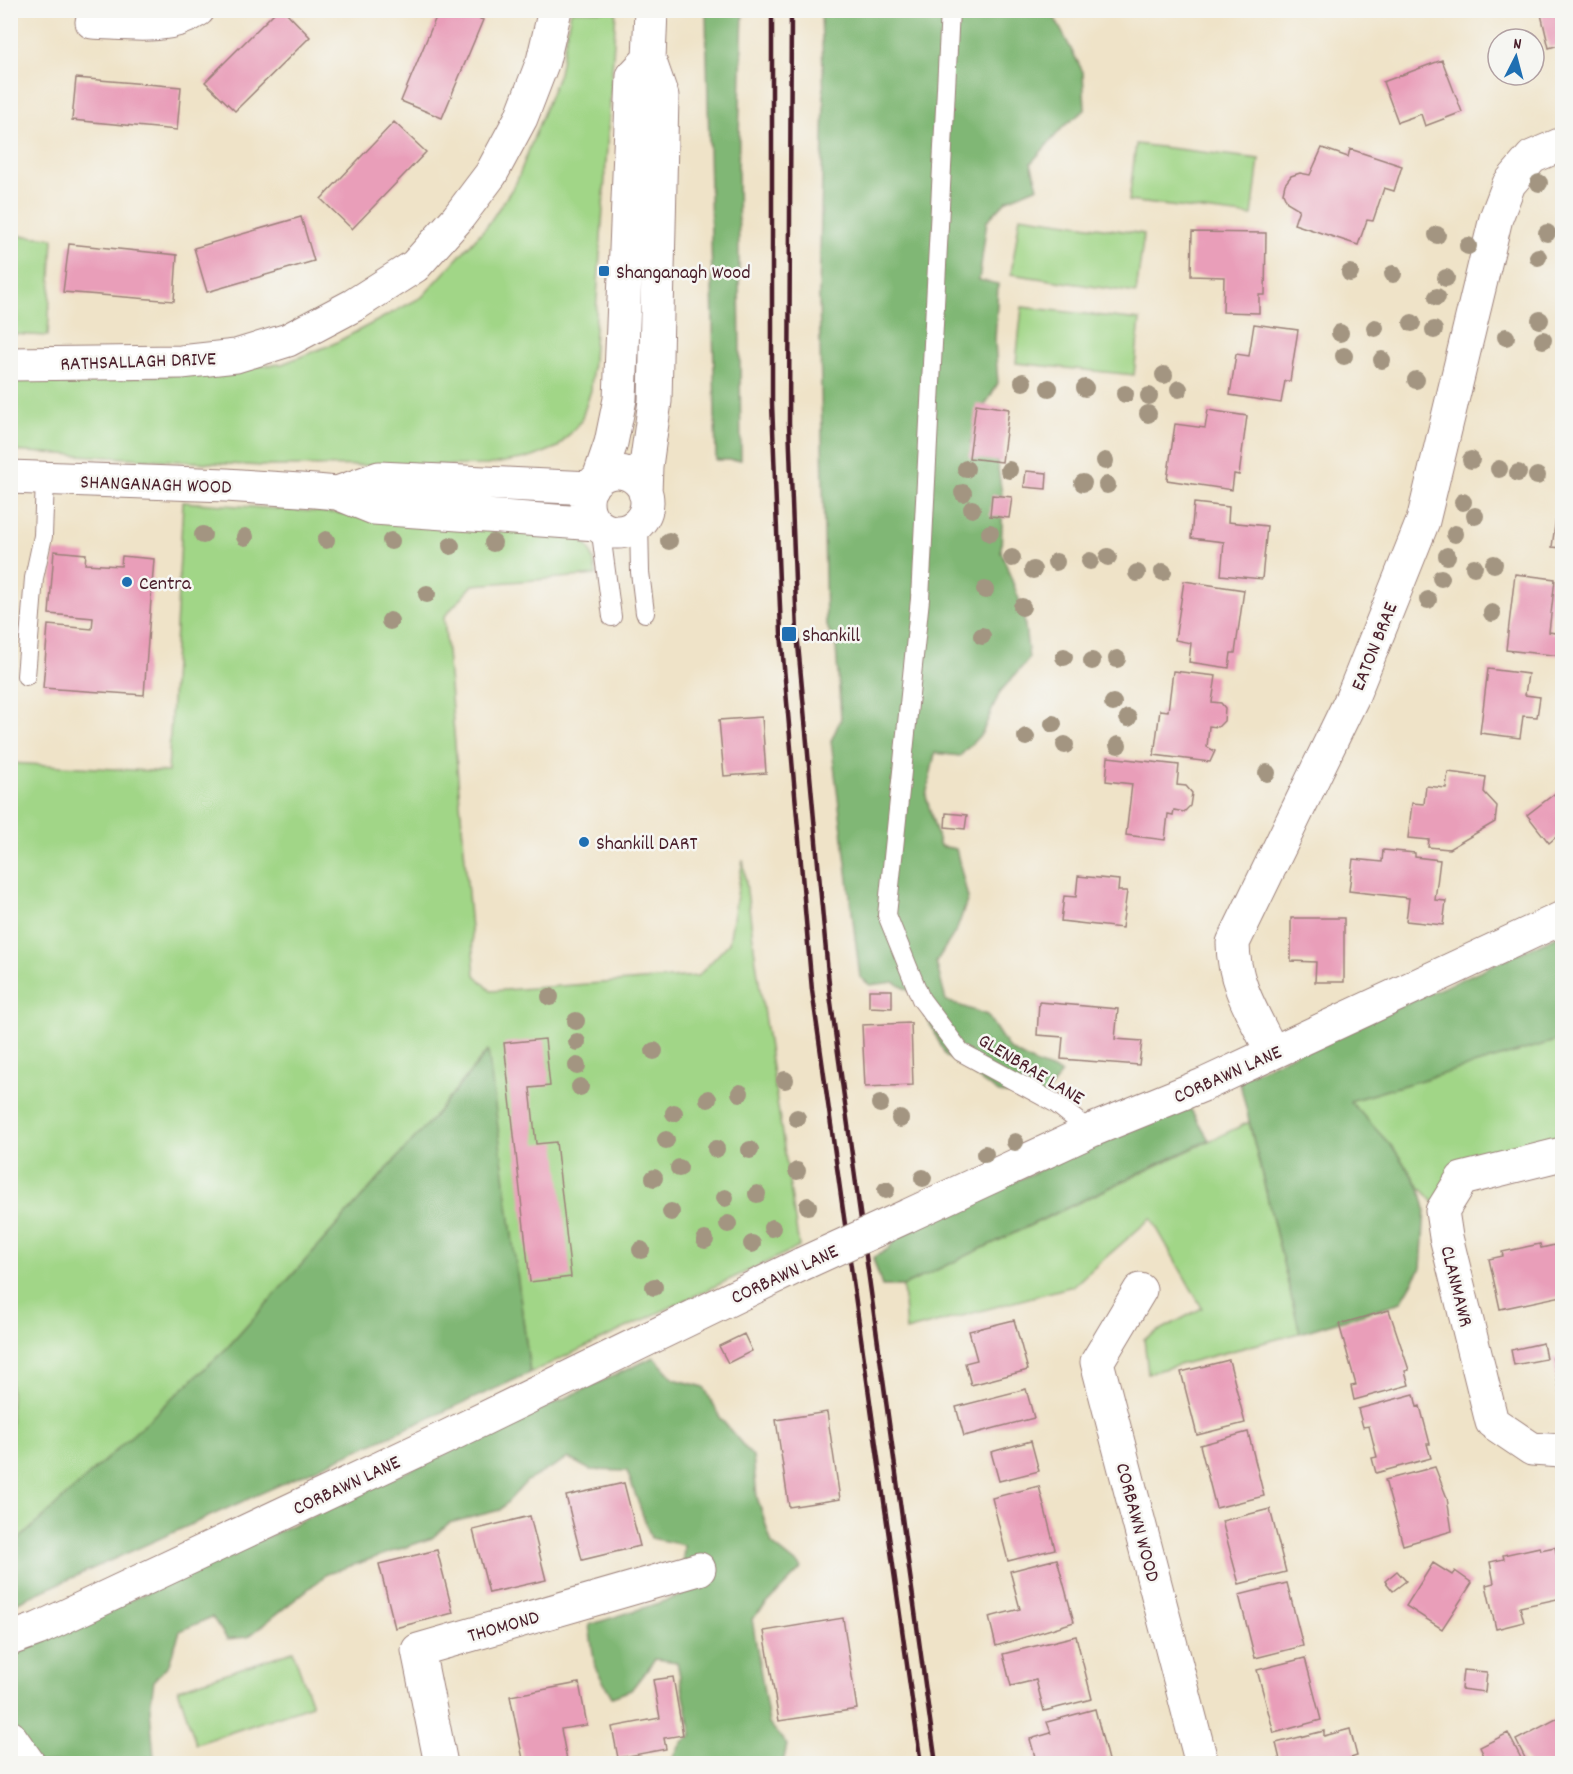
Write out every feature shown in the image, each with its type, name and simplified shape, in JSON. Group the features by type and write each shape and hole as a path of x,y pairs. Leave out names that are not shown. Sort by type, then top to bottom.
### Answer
{"street":[{"path":"92,22 160,24 183,18 198,10"},
{"name":"RATHSALLAGH DRIVE","path":"10,364 182,362 236,356 288,340 354,305 415,266 457,219 491,174 521,118 543,61 555,10"},
{"path":"642,507 655,401 662,96 649,59 651,10"},
{"path":"600,526 588,510 610,443 620,399 633,76 649,59"},
{"name":"EATON BRAE","path":"1272,1052 1238,984 1233,963 1233,943 1353,698 1423,521 1496,218 1509,184 1533,157 1563,144"},
{"name":"SHANGANAGH WOOD","path":"10,477 225,485 337,493 374,508 600,526 621,531 642,507 641,484 624,473 615,472 595,483 379,478 337,493"},
{"name":"CORBAWN LANE","path":"10,1640 38,1629 442,1439 802,1264 1090,1131 1203,1085 1563,918"},
{"name":"CLANMAWR","path":"1563,1154 1462,1179 1442,1211 1446,1237 1492,1422 1532,1449 1563,1451"},
{"name":"CORBAWN WOOD","path":"1140,1290 1097,1362 1202,1764"},
{"name":"THOMOND","path":"441,1764 418,1650 699,1569"},
{"path":"10,1737 29,1764"}],"lane":[{"name":"GLENBRAE LANE","path":"950,10 920,599 886,915 921,999 961,1052 1055,1103 1090,1131"},
{"path":"26,676 34,578 43,536 45,479"},
{"path":"642,507 640,572 645,613"},
{"path":"600,526 612,617"}],"green space":[{"path":"571,11 616,11 591,390 581,421 558,447 533,457 487,465 262,466 11,451 10,374 66,384 282,364 333,344 422,297 487,226 516,183 559,73"},
{"path":"706,11 743,11 738,169 741,460 716,460"},
{"path":"821,11 1051,11 1083,72 1085,110 1064,126 1031,163 1038,187 1007,200 987,221 979,280 998,284 995,342 998,383 984,407 970,443 996,455 1003,501 1001,551 1023,610 1029,659 1000,692 982,733 960,756 935,753 926,796 940,846 956,849 968,898 957,929 936,962 946,1001 987,1015 1009,1049 1034,1063 1062,1073 1043,1098 999,1093 946,1056 915,994 894,982 870,985 860,977 831,741 841,718 836,647 826,624 819,294 824,100"},
{"path":"1136,144 1259,159 1252,216 1129,201"},
{"path":"1020,216 1144,234 1136,293 1011,274"},
{"path":"11,235 53,238 48,336 11,334"},
{"path":"1022,307 1140,320 1134,375 1016,363"},
{"path":"183,502 557,529 574,536 586,545 593,556 596,575 473,585 444,617 475,975 491,991 698,976 729,943 743,859 755,955 799,1247 530,1373 487,1051 431,1120 227,1348 17,1542 11,1541 10,763 168,772"},
{"path":"1562,934 1562,1039 1350,1101 1394,1149 1420,1188 1425,1209 1421,1268 1401,1302 1300,1333 1239,1079"},
{"path":"1562,1039 1562,1154 1462,1179 1442,1211 1420,1187 1394,1149 1349,1101"},
{"path":"488,1051 530,1373 11,1605 11,1541 17,1541 227,1348 431,1120"},
{"path":"1188,1105 1209,1140 903,1286 882,1286 873,1258 888,1249 898,1236 1175,1107"},
{"path":"1249,1122 1300,1333 1148,1373 1144,1339 1202,1308 1151,1218 1073,1286 906,1331 903,1286"},
{"path":"654,1357 674,1379 704,1387 721,1419 753,1457 757,1497 772,1544 802,1568 752,1619 769,1723 787,1745 783,1763 670,1763 682,1742 692,1735 677,1662 655,1659 631,1690 612,1697 595,1667 589,1625 681,1596 684,1545 651,1538 627,1471 590,1470 568,1458 527,1481 500,1510 449,1523 432,1538 327,1574 248,1637 227,1639 212,1617 180,1631 169,1664 154,1680 150,1709 154,1758 152,1763 11,1763 10,1656"},
{"path":"293,1651 312,1705 196,1744 178,1689"}],"building":[{"path":"277,10 284,10 310,37 235,111 205,82"},
{"path":"439,10 459,10 483,20 442,118 401,101"},
{"path":"1540,10 1562,10 1562,44 1549,48 1546,27 1544,27"},
{"path":"1442,60 1462,112 1425,126 1421,114 1398,122 1383,82"},
{"path":"76,78 181,87 177,130 72,120"},
{"path":"394,122 426,152 352,229 321,199"},
{"path":"1322,148 1348,157 1350,149 1402,166 1394,191 1384,188 1373,221 1367,220 1358,245 1294,224 1299,209 1287,202 1283,193 1285,184 1291,176 1300,173 1310,175"},
{"path":"301,217 314,261 207,292 194,248"},
{"path":"1192,232 1266,233 1265,295 1259,295 1259,313 1223,312 1224,277 1191,276"},
{"path":"69,244 177,255 174,301 63,292"},
{"path":"1254,324 1298,330 1290,381 1285,381 1281,403 1230,395 1236,354 1249,356"},
{"path":"976,404 1009,409 1002,462 969,458"},
{"path":"1208,410 1247,416 1239,475 1234,474 1232,490 1167,480 1175,424 1205,428"},
{"path":"1026,471 1047,473 1046,489 1024,487"},
{"path":"1560,489 1562,489 1562,548 1552,547"},
{"path":"992,495 1012,497 1009,518 990,516"},
{"path":"1194,503 1229,507 1228,522 1267,526 1262,579 1221,575 1224,542 1191,538"},
{"path":"54,551 86,554 85,564 121,566 122,556 154,559 144,695 43,688 48,625 92,629 93,618 49,614"},
{"path":"1515,574 1555,579 1549,632 1562,634 1562,656 1506,650"},
{"path":"1184,581 1244,590 1235,653 1231,653 1229,668 1189,662 1191,643 1175,640"},
{"path":"1488,669 1528,674 1525,695 1540,697 1537,717 1523,716 1520,738 1480,733"},
{"path":"1173,671 1216,676 1212,702 1221,703 1225,708 1224,721 1218,727 1209,726 1207,747 1215,751 1210,762 1154,755 1160,710 1168,711"},
{"path":"762,717 766,773 724,776 719,720"},
{"path":"1108,757 1179,765 1177,785 1186,786 1192,793 1190,806 1184,812 1174,810 1173,815 1168,814 1165,840 1126,835 1132,784 1106,781"},
{"path":"1448,772 1486,777 1484,792 1497,806 1495,822 1449,849 1428,847 1429,840 1408,838 1412,803 1424,804 1426,786 1446,788"},
{"path":"1562,788 1562,832 1549,843 1527,815"},
{"path":"946,813 967,815 965,829 945,827"},
{"path":"1383,850 1415,853 1415,857 1440,860 1435,900 1446,901 1443,925 1406,921 1409,898 1349,891 1353,859 1382,862"},
{"path":"1078,876 1119,880 1118,891 1127,891 1122,928 1061,921 1064,896 1076,897"},
{"path":"1291,918 1344,918 1344,982 1315,982 1316,962 1291,961"},
{"path":"869,990 892,990 892,1008 869,1007"},
{"path":"1039,1002 1118,1009 1115,1039 1142,1041 1139,1065 1061,1059 1063,1037 1037,1035"},
{"path":"911,1023 913,1085 865,1087 862,1025"},
{"path":"545,1039 550,1086 530,1088 536,1144 556,1142 571,1277 530,1282 504,1043"},
{"path":"1540,1244 1541,1248 1555,1245 1562,1281 1562,1296 1500,1309 1489,1259 1503,1256 1502,1252"},
{"path":"1389,1310 1409,1370 1405,1371 1409,1385 1354,1400 1351,1386 1356,1385 1339,1324"},
{"path":"1014,1320 1028,1370 971,1385 965,1363 977,1360 969,1331"},
{"path":"744,1334 752,1351 728,1363 719,1346"},
{"path":"1543,1343 1546,1359 1514,1365 1511,1350"},
{"path":"1562,1356 1562,1399 1561,1399 1553,1358"},
{"path":"1229,1360 1245,1423 1197,1435 1181,1372"},
{"path":"1026,1389 1034,1418 964,1436 956,1407"},
{"path":"1414,1394 1417,1407 1420,1406 1430,1444 1427,1444 1431,1458 1376,1473 1372,1458 1377,1457 1369,1426 1363,1427 1358,1409"},
{"path":"827,1412 840,1499 789,1507 776,1420"},
{"path":"1248,1432 1264,1496 1216,1508 1200,1445"},
{"path":"1031,1441 1039,1471 999,1481 991,1452"},
{"path":"1435,1467 1447,1498 1452,1531 1403,1545 1385,1480"},
{"path":"624,1483 640,1546 582,1560 566,1496"},
{"path":"1039,1486 1055,1549 1008,1561 992,1498"},
{"path":"1270,1509 1286,1572 1239,1584 1222,1521"},
{"path":"530,1516 546,1580 489,1593 473,1530"},
{"path":"1540,1547 1541,1550 1555,1547 1562,1581 1562,1598 1520,1607 1524,1622 1496,1629 1486,1585 1494,1583 1490,1562 1504,1559 1503,1555"},
{"path":"437,1550 453,1613 395,1628 379,1564"},
{"path":"1057,1559 1074,1622 996,1646 989,1617 1020,1609 1010,1571"},
{"path":"1433,1563 1452,1575 1455,1571 1472,1583 1442,1629 1406,1606"},
{"path":"1397,1571 1406,1581 1393,1591 1385,1581"},
{"path":"1287,1583 1303,1646 1255,1658 1239,1595"},
{"path":"843,1618 857,1709 779,1721 764,1631"},
{"path":"1076,1636 1092,1699 1044,1711 1036,1680 1011,1686 1003,1654"},
{"path":"1305,1658 1321,1720 1274,1733 1257,1670"},
{"path":"1463,1670 1487,1672 1485,1692 1461,1689"},
{"path":"673,1677 683,1735 664,1738 666,1749 618,1758 612,1727 660,1718 653,1680"},
{"path":"579,1683 587,1725 561,1729 567,1760 524,1764 510,1696"},
{"path":"1095,1709 1109,1764 1037,1764 1030,1739 1051,1733 1047,1722"},
{"path":"1562,1716 1562,1764 1528,1764 1516,1740"},
{"path":"1350,1729 1357,1756 1332,1764 1281,1764 1276,1743 1324,1731 1324,1736"},
{"path":"1508,1733 1524,1764 1474,1764 1485,1758 1480,1747"}],"railway":[{"path":"772,10 772,403 781,633 812,990 921,1764"},
{"path":"791,10 789,423 797,633 830,995 936,1764"}],"place":[{"name":"Shanganagh Wood","path":"604,271"},
{"name":"Centra","path":"127,582"},
{"name":"Shankill","path":"789,634"},
{"name":"Shankill DART","path":"584,842"}]}
